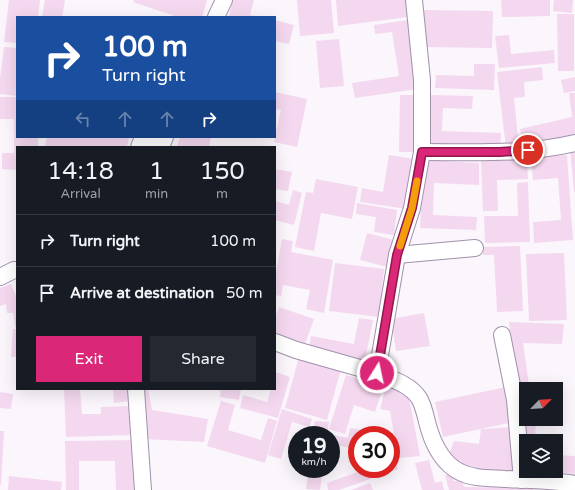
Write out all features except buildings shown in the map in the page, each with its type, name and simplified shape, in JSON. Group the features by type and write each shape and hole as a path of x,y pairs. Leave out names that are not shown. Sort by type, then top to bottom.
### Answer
{"street":[{"path":"216,16 224,0"},
{"path":"377,373 397,255 412,208 422,152 422,80 414,0"},
{"path":"139,146 142,140 163,142 165,138"},
{"path":"422,152 500,152 556,148 575,143"},
{"path":"397,255 476,248"},
{"path":"0,277 16,270"},
{"path":"502,335 515,400 522,480"},
{"path":"276,342 296,350 377,373 411,389 419,398 437,448 451,466 459,472 469,476 575,484"},
{"path":"136,390 143,490"}],"slow traffic":[{"path":"400,246 412,208 417,181"}],"route":[{"path":"377,373 397,255 412,208 422,152 500,152 528,150"}]}
